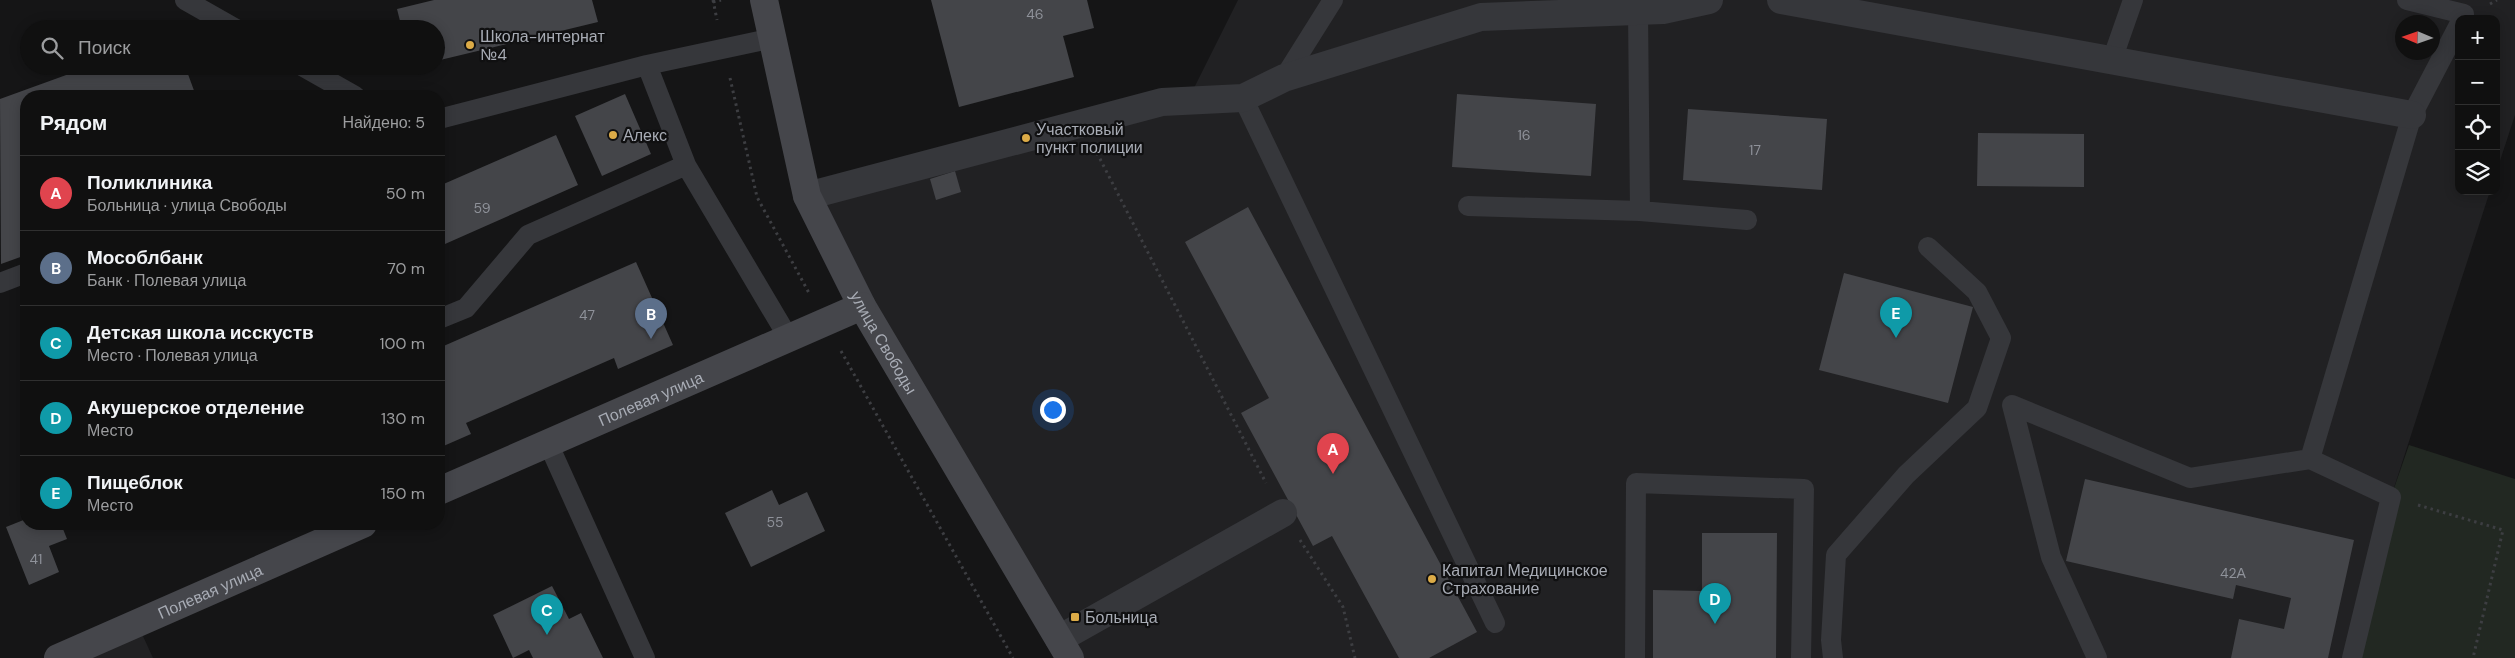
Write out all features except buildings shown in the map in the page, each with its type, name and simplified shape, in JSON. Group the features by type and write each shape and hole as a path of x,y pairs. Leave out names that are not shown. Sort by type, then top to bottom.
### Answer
{"street":[{"name":"улица Свободы","path":"764,0 807,196 862,306 1065,648"},
{"path":"807,196 1162,102 1243,98 1284,78 1481,17 1663,10 1709,0"},
{"path":"1781,0 2412,115"},
{"name":"Полевая улица","path":"445,488 788,336 862,306"},
{"path":"1065,648 1283,514"},
{"name":"Полевая улица","path":"58,658 350,530"}],"lane":[{"path":"185,0 220,20"},
{"path":"1284,78 1333,0"},
{"path":"2112,60 2132,0"},
{"path":"2407,0 2464,15"},
{"path":"1638,11 1640,211"},
{"path":"2310,459 2412,115 2455,32"},
{"path":"445,117 647,65 773,38"},
{"path":"647,65 686,165 788,336"},
{"path":"318,75 344,90"},
{"path":"1243,98 1496,623"},
{"path":"445,317 466,308 528,235 686,165"},
{"path":"1468,206 1640,211 1747,220"},
{"path":"1833,658 1831,640 1836,555 1906,474 1977,408 2001,338 1977,292 1928,247"},
{"path":"0,283 20,275"},
{"path":"2097,658 2051,557 2012,404 2190,478 2310,459 2391,497 2352,658"},
{"path":"548,443 646,658"},
{"path":"1635,658 1636,483 1804,489 1801,658"}],"path":[{"path":"713,2 720,0"},
{"path":"1081,123 1283,514 1343,607 1355,658"},
{"path":"2391,497 2503,530 2473,658"}],"shaded area":[{"path":"1238,0 2515,0 2515,115 2500,161 2500,15 2455,15 2455,195 2489,195 2391,497 2352,658 1073,658 809,195 1194,88"},
{"path":"2409,445 2515,479 2515,658 2352,658 2391,497"},
{"path":"137,623 153,658 58,658"}],"place":[{"name":"Школа-интернат №4","path":"470,45"},
{"name":"Алекс","path":"613,135"},
{"name":"Участковый пункт полиции","path":"1026,138"},
{"name":"Пищеблок","path":"1896,338"},
{"name":"Мособлбанк","path":"651,339"},
{"name":"Поликлиника","path":"1333,474"},
{"name":"Капитал Медицинское Страхование","path":"1432,579"},
{"name":"Больница","path":"1075,617"},
{"name":"Акушерское отделение","path":"1715,624"},
{"name":"Детская школа исскуств","path":"547,635"}]}
